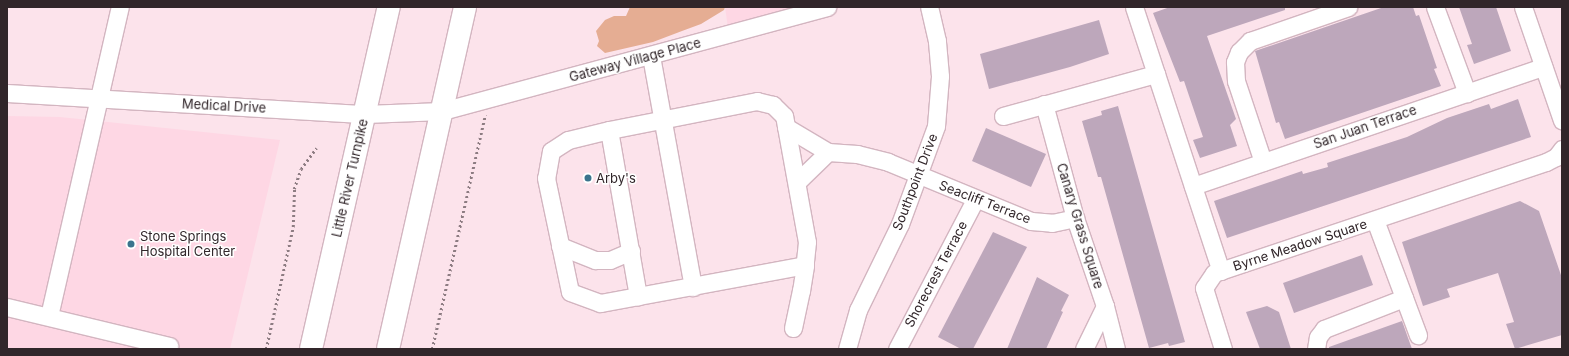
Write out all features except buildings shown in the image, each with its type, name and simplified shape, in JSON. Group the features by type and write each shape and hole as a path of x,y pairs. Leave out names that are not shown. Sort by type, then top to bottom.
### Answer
{"highway":[{"name":"Little River Turnpike","path":"311,349 389,7"},
{"path":"388,349 465,7"}],"street":[{"path":"49,316 120,7"},
{"name":"Gateway Village Place","path":"442,111 651,56 827,7"},
{"name":"Southpoint Drive","path":"848,349 858,310 920,176 936,126 940,97 937,41 929,7"},
{"name":"Byrne Meadow Square","path":"1134,7 1221,271 1558,159"},
{"path":"1263,162 1236,81 1235,62 1239,52 1250,41 1348,7"},
{"path":"1435,7 1467,93"},
{"path":"1524,7 1562,120"},
{"path":"651,56 693,287"},
{"name":"San Juan Terrace","path":"1193,186 1543,67"},
{"path":"1003,116 1156,74"},
{"name":"Medical Drive","path":"7,93 365,114 442,111"},
{"path":"793,328 805,265 807,242 784,116 773,105 758,101 610,130 568,140 551,151 546,178 570,292 600,303 693,287 805,265"},
{"name":"Canary Grass Square","path":"1044,104 1075,218 1105,306 1116,349"},
{"path":"786,127 828,152 797,182"},
{"path":"610,130 638,297"},
{"name":"Seacliff Terrace","path":"828,152 857,154 888,162 975,200 1031,221 1052,223 1075,218"},
{"name":"Shorecrest Terrace","path":"898,349 975,200"},
{"path":"1375,220 1418,335"},
{"path":"560,246 596,260 610,260 631,251"},
{"path":"1221,271 1214,273 1204,288 1223,349"},
{"path":"1316,349 1318,337 1324,330 1404,298"},
{"path":"1084,349 1105,306"},
{"path":"7,307 49,316 126,343 169,346"}],"path":[{"path":"432,349 488,99"},
{"path":"266,349 293,227 294,189 302,169 316,148"}],"shaded area":[{"path":"630,7 725,7 724,10 701,24 653,42 605,53 597,46 599,41 596,31 605,20 614,16 626,16"},
{"path":"725,7 827,7 729,35"},
{"name":"Stone Springs Hospital Center","path":"7,116 60,117 280,140 230,349 7,349"}],"place":[{"name":"Arby's","path":"588,178"},
{"name":"Stone Springs Hospital Center","path":"131,244"}]}
